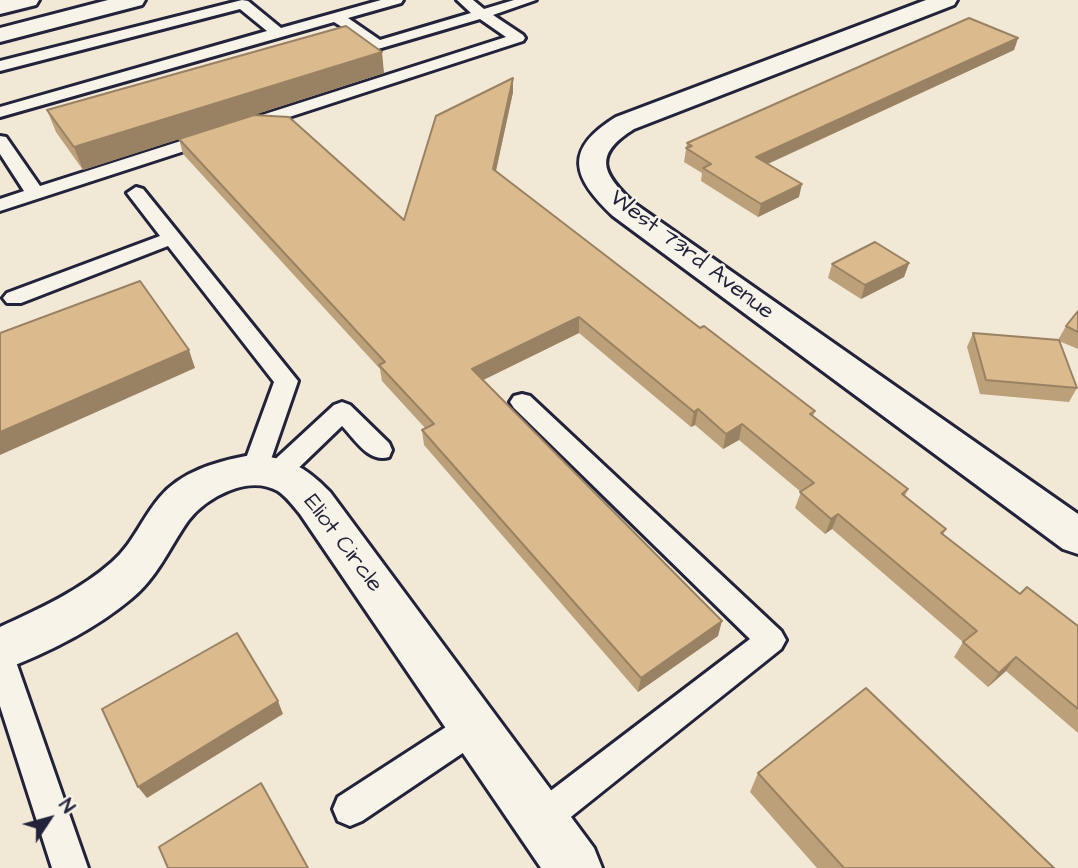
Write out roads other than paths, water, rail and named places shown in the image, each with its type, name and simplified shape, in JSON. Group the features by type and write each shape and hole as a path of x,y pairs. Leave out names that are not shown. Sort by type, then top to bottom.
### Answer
{"street":[{"path":"0,7 28,0"},
{"path":"0,35 134,0"},
{"name":"West 73rd Avenue","path":"946,0 625,123 597,144 592,153 592,173 604,192 624,210 1078,537"},
{"path":"0,650 69,616 103,595 129,574 149,551 176,508 192,492 223,477 265,473"},
{"name":"Eliot Circle","path":"265,473 293,480 315,503 574,868"}],"lane":[{"path":"0,112 393,0"},
{"path":"0,205 518,38 464,0"},
{"path":"378,45 528,0"},
{"path":"0,66 243,4 278,33"},
{"path":"337,16 415,71"},
{"path":"2,149 35,193"},
{"path":"136,193 286,381 265,473"},
{"path":"14,298 172,239"},
{"path":"522,402 771,640 540,820"},
{"path":"265,473 342,411 380,450"},
{"path":"0,659 9,718 70,868"},
{"path":"350,809 474,727"}]}
